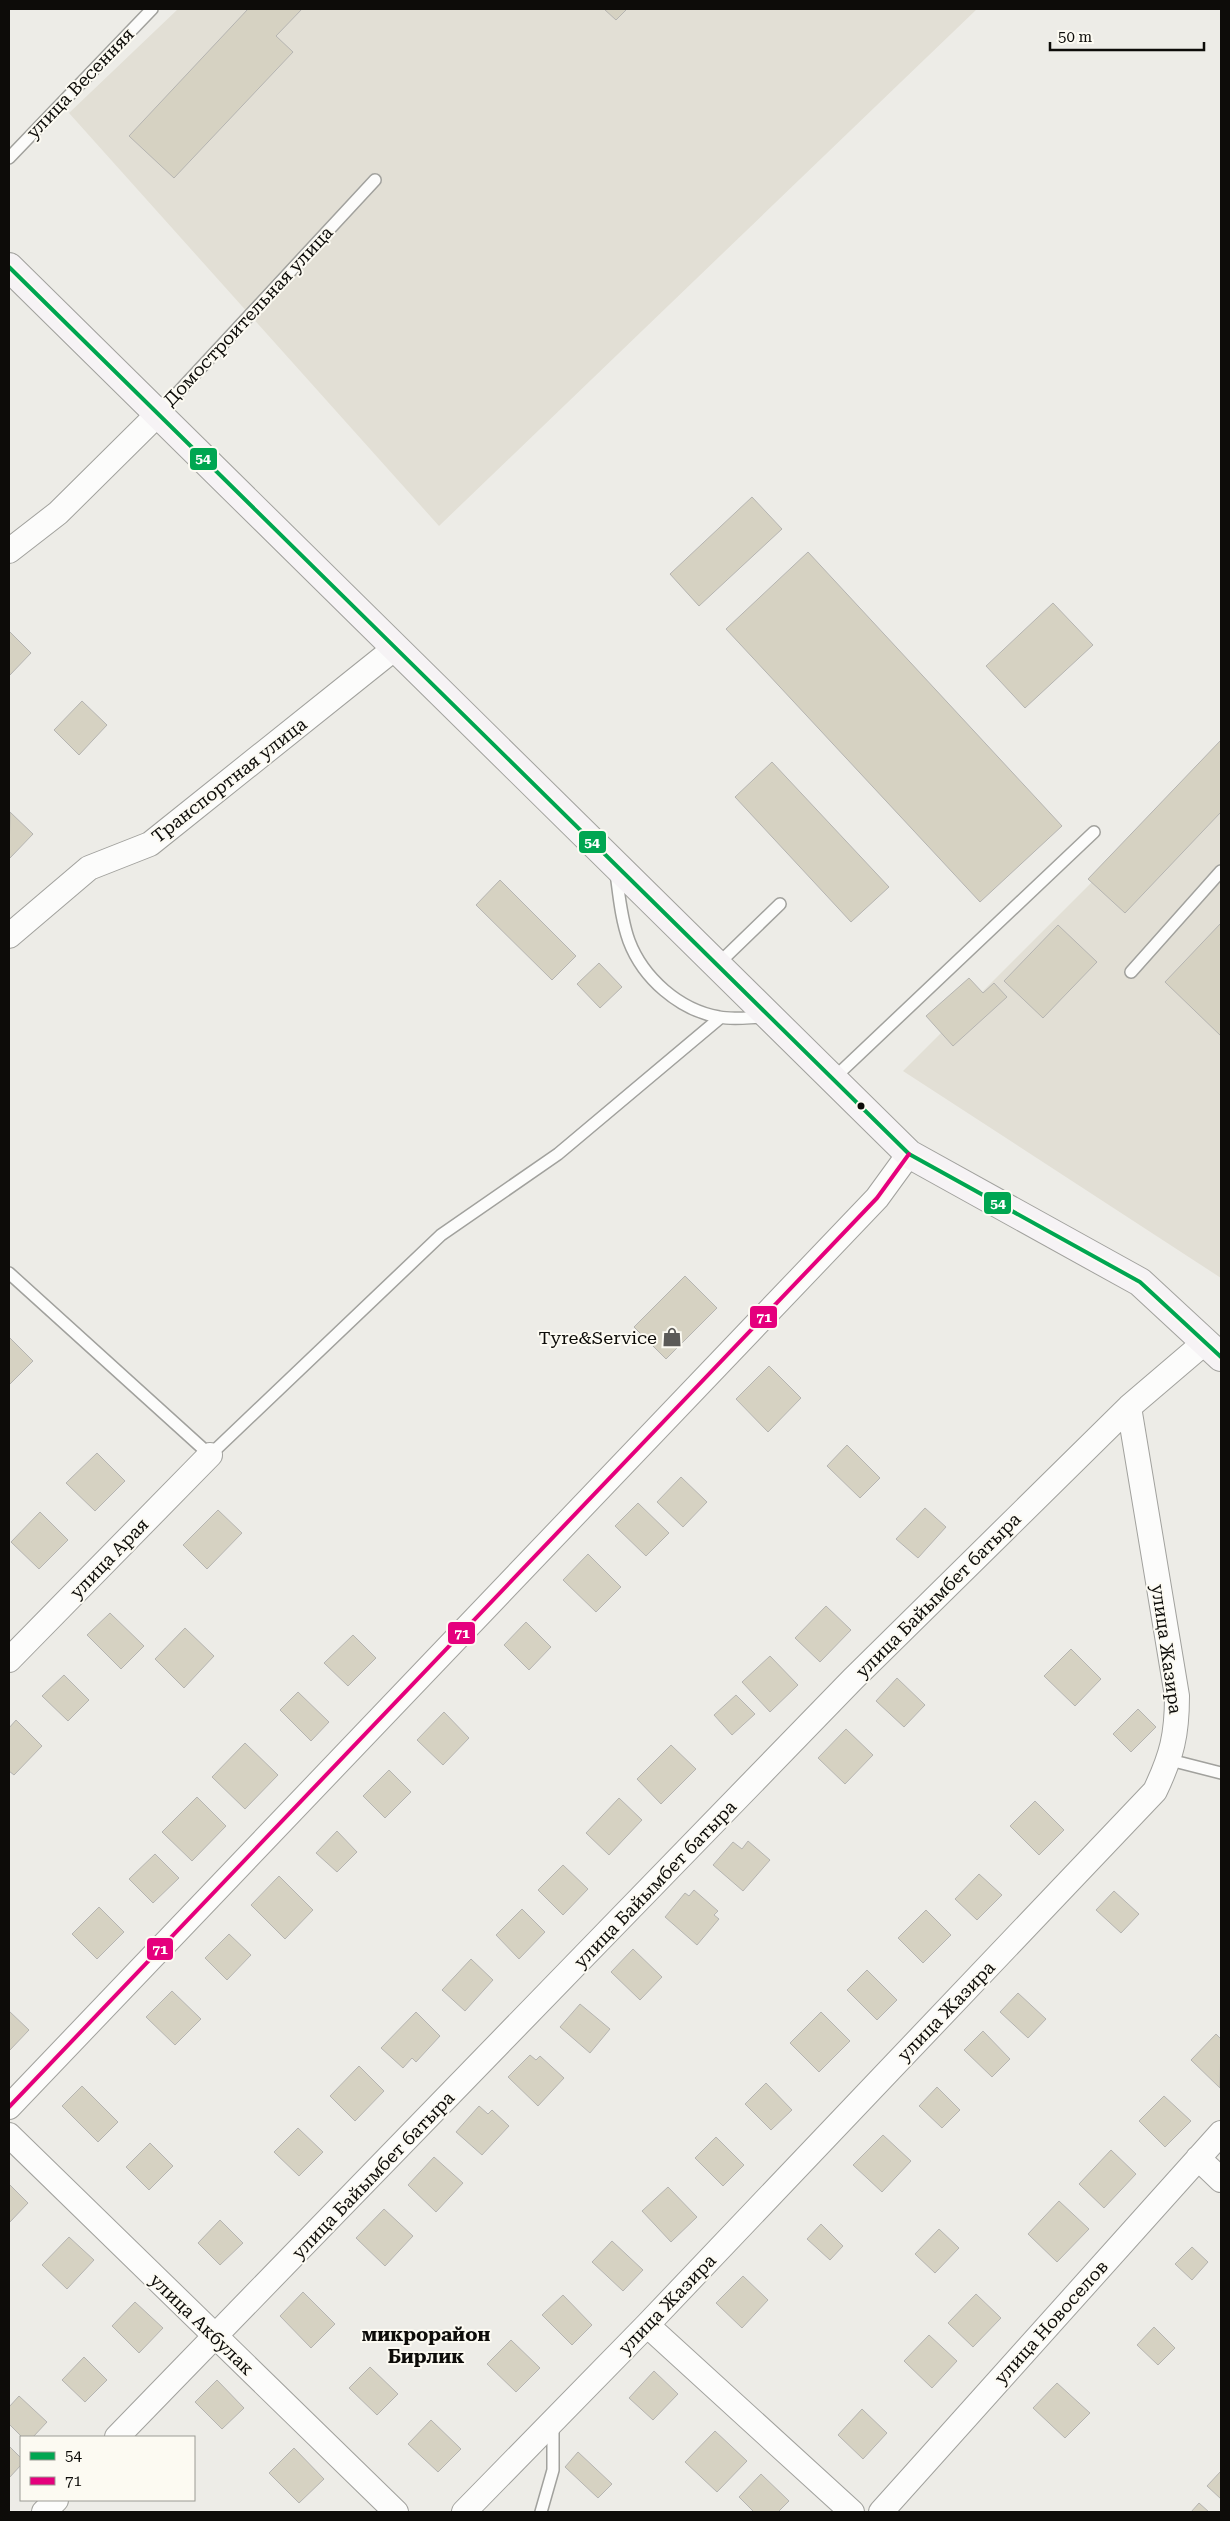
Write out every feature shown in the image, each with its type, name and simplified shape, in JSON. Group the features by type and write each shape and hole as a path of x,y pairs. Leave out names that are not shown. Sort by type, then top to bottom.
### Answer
{"street":[{"path":"9,266 908,1154 1140,1282 1213,1350"},
{"name":"Домостроительная улица","path":"9,551 58,513 158,414"},
{"name":"Транспортная улица","path":"9,936 89,868 150,844 395,648"},
{"path":"9,2107 877,1198 908,1154"},
{"name":"улица Байымбет батыра","path":"118,2436 853,1679 1129,1407 1213,1350"},
{"name":"улица Жазира","path":"464,2512 647,2325 1155,1791 1170,1760 1177,1728 1177,1696 1129,1407"},
{"name":"улица Арая","path":"9,1660 210,1455"},
{"name":"улица Новоселов","path":"881,2512 1221,2133"},
{"name":"улица Акбулак","path":"9,2135 396,2512"},
{"path":"1198,2158 1221,2180"},
{"path":"647,2325 852,2512"},
{"path":"44,2512 55,2501"}],"lane":[{"name":"улица Весенняя","path":"9,158 152,9"},
{"name":"Домостроительная улица","path":"158,414 375,180"},
{"path":"833,1079 1094,832"},
{"path":"614,864 623,916 637,959 651,977 670,995 693,1009 720,1018 770,1017"},
{"path":"1131,972 1221,871"},
{"path":"717,965 780,904"},
{"path":"9,1273 210,1455 441,1235 558,1154 720,1018"},
{"path":"1170,1760 1221,1774"},
{"path":"541,2512 553,2470 554,2421"}],"shaded area":[{"path":"178,9 977,9 439,526 69,113"},
{"path":"1221,753 1221,1278 903,1071"}],"building":[{"path":"248,9 302,9 276,36 293,52 174,178 129,136"},
{"path":"604,9 627,9 616,20"},
{"path":"752,497 782,529 699,606 670,574"},
{"path":"808,552 1062,826 980,902 726,629"},
{"path":"1053,603 1093,645 1025,708 986,666"},
{"path":"9,631 31,653 9,676"},
{"path":"82,701 107,725 79,755 54,730"},
{"path":"1221,740 1221,812 1125,913 1088,879"},
{"path":"772,762 889,887 851,922 735,797"},
{"path":"10,812 33,834 10,858 9,856"},
{"path":"500,880 576,956 552,980 476,905"},
{"path":"1221,923 1221,1036 1165,982"},
{"path":"1058,925 1097,962 1043,1018 1004,981"},
{"path":"599,963 622,987 600,1008 577,984"},
{"path":"969,978 983,993 994,983 1007,997 953,1046 926,1016"},
{"path":"685,1276 717,1308 666,1359 634,1327"},
{"path":"9,1337 33,1361 9,1385"},
{"path":"769,1366 801,1398 768,1432 736,1399"},
{"path":"847,1445 880,1478 860,1498 827,1466"},
{"path":"97,1453 125,1481 95,1511 66,1483"},
{"path":"681,1477 707,1502 683,1527 657,1502"},
{"path":"638,1503 669,1533 646,1556 615,1526"},
{"path":"925,1508 946,1527 918,1558 896,1539"},
{"path":"218,1510 242,1533 207,1569 183,1545"},
{"path":"40,1512 68,1540 39,1569 11,1542"},
{"path":"588,1554 621,1587 596,1612 563,1580"},
{"path":"826,1606 851,1630 820,1662 795,1638"},
{"path":"110,1613 144,1646 121,1669 87,1635"},
{"path":"526,1622 551,1647 529,1670 504,1645"},
{"path":"185,1628 214,1656 184,1688 155,1659"},
{"path":"353,1635 376,1658 348,1686 324,1663"},
{"path":"1071,1649 1101,1679 1075,1706 1044,1676"},
{"path":"770,1656 798,1685 770,1712 742,1682"},
{"path":"64,1675 89,1700 68,1721 42,1696"},
{"path":"897,1678 925,1705 904,1727 876,1701"},
{"path":"298,1692 329,1722 311,1741 280,1710"},
{"path":"736,1695 755,1714 732,1735 714,1715"},
{"path":"1138,1709 1156,1727 1131,1752 1113,1734"},
{"path":"444,1712 469,1738 443,1765 417,1740"},
{"path":"16,1720 42,1746 14,1775 9,1771 9,1728"},
{"path":"846,1729 873,1755 845,1784 818,1758"},
{"path":"245,1743 278,1775 245,1809 212,1777"},
{"path":"671,1745 696,1769 661,1804 637,1779"},
{"path":"389,1770 411,1792 385,1818 363,1796"},
{"path":"197,1797 226,1826 192,1861 162,1832"},
{"path":"619,1798 642,1820 609,1855 586,1833"},
{"path":"1035,1801 1064,1830 1039,1855 1010,1826"},
{"path":"337,1831 357,1852 337,1872 316,1853"},
{"path":"748,1841 770,1860 743,1891 713,1865 733,1842 742,1849"},
{"path":"155,1854 179,1878 153,1903 129,1879"},
{"path":"563,1865 588,1889 563,1915 538,1890"},
{"path":"979,1874 1002,1895 977,1920 955,1899"},
{"path":"279,1876 313,1910 285,1939 251,1905"},
{"path":"694,1890 718,1911 714,1915 719,1919 697,1945 665,1917 685,1893 689,1896"},
{"path":"1114,1891 1139,1914 1121,1933 1096,1910"},
{"path":"99,1907 124,1932 97,1959 72,1934"},
{"path":"522,1909 545,1932 519,1959 496,1935"},
{"path":"926,1910 951,1935 923,1963 898,1938"},
{"path":"229,1934 251,1955 227,1980 205,1958"},
{"path":"633,1949 662,1977 640,2000 611,1972"},
{"path":"471,1959 493,1980 465,2011 442,1990"},
{"path":"867,1970 897,2000 877,2020 847,1990"},
{"path":"172,1991 201,2019 175,2045 146,2017"},
{"path":"1018,1993 1046,2019 1028,2038 1000,2012"},
{"path":"580,2004 610,2029 590,2053 560,2027"},
{"path":"9,2011 29,2030 9,2051"},
{"path":"416,2012 440,2036 416,2062 412,2058 403,2068 381,2048"},
{"path":"821,2012 850,2041 819,2072 790,2043"},
{"path":"983,2031 1010,2059 992,2077 964,2050"},
{"path":"1216,2034 1221,2039 1220,2088 1191,2060"},
{"path":"530,2055 536,2060 540,2056 564,2078 538,2106 508,2077"},
{"path":"359,2066 384,2091 355,2121 330,2096"},
{"path":"766,2083 792,2110 771,2130 745,2104"},
{"path":"82,2086 118,2122 98,2142 62,2106"},
{"path":"937,2087 960,2110 942,2128 919,2106"},
{"path":"1164,2096 1191,2121 1165,2147 1139,2121"},
{"path":"479,2106 488,2114 492,2110 509,2126 482,2155 456,2132"},
{"path":"298,2128 323,2152 299,2176 274,2152"},
{"path":"883,2135 911,2161 882,2192 853,2165"},
{"path":"716,2137 744,2165 723,2186 695,2158"},
{"path":"150,2143 173,2166 149,2190 126,2167"},
{"path":"1111,2150 1136,2174 1104,2208 1079,2184"},
{"path":"434,2157 463,2183 436,2212 408,2185"},
{"path":"9,2184 28,2203 9,2223"},
{"path":"668,2187 697,2217 671,2242 642,2211"},
{"path":"1059,2201 1089,2229 1057,2262 1028,2234"},
{"path":"384,2209 413,2236 385,2266 356,2238"},
{"path":"220,2220 243,2243 220,2265 198,2243"},
{"path":"821,2224 843,2246 830,2260 807,2239"},
{"path":"939,2229 959,2248 935,2273 915,2254"},
{"path":"69,2237 94,2260 67,2289 42,2265"},
{"path":"612,2241 643,2270 623,2291 592,2262"},
{"path":"1192,2247 1208,2262 1192,2280 1175,2264"},
{"path":"743,2276 768,2300 742,2328 716,2303"},
{"path":"303,2292 335,2324 311,2348 280,2316"},
{"path":"976,2294 1001,2318 973,2347 948,2323"},
{"path":"563,2295 592,2325 572,2345 542,2315"},
{"path":"135,2302 163,2328 139,2353 112,2326"},
{"path":"1154,2327 1175,2348 1158,2365 1137,2345"},
{"path":"929,2335 957,2361 932,2388 904,2361"},
{"path":"511,2340 540,2368 516,2392 487,2364"},
{"path":"84,2357 107,2380 85,2402 62,2380"},
{"path":"370,2367 398,2394 377,2415 349,2388"},
{"path":"654,2371 678,2394 653,2420 629,2398"},
{"path":"217,2380 244,2408 222,2429 195,2402"},
{"path":"1057,2383 1090,2413 1065,2438 1033,2408"},
{"path":"19,2396 47,2422 34,2436 21,2436 9,2424 9,2407"},
{"path":"862,2409 887,2433 863,2459 838,2435"},
{"path":"431,2420 461,2449 438,2472 408,2444"},
{"path":"715,2431 747,2461 717,2492 685,2462"},
{"path":"9,2446 20,2457 20,2466 9,2478"},
{"path":"294,2448 324,2479 299,2503 269,2473"},
{"path":"578,2452 612,2484 598,2498 565,2467"},
{"path":"1221,2471 1221,2499 1207,2486"},
{"path":"761,2474 789,2501 778,2512 754,2512 739,2497"},
{"path":"1199,2503 1209,2512 1191,2512"}],"transit line":[{"name":"54","path":"9,267 909,1154 1140,1282 1221,1357"},
{"name":"71","path":"9,2107 877,1198 909,1154"}],"place":[{"name":"Tyre&Service","path":"672,1337"}],"district":[{"name":"микрорайон Бирлик","path":"426,2345"}]}
